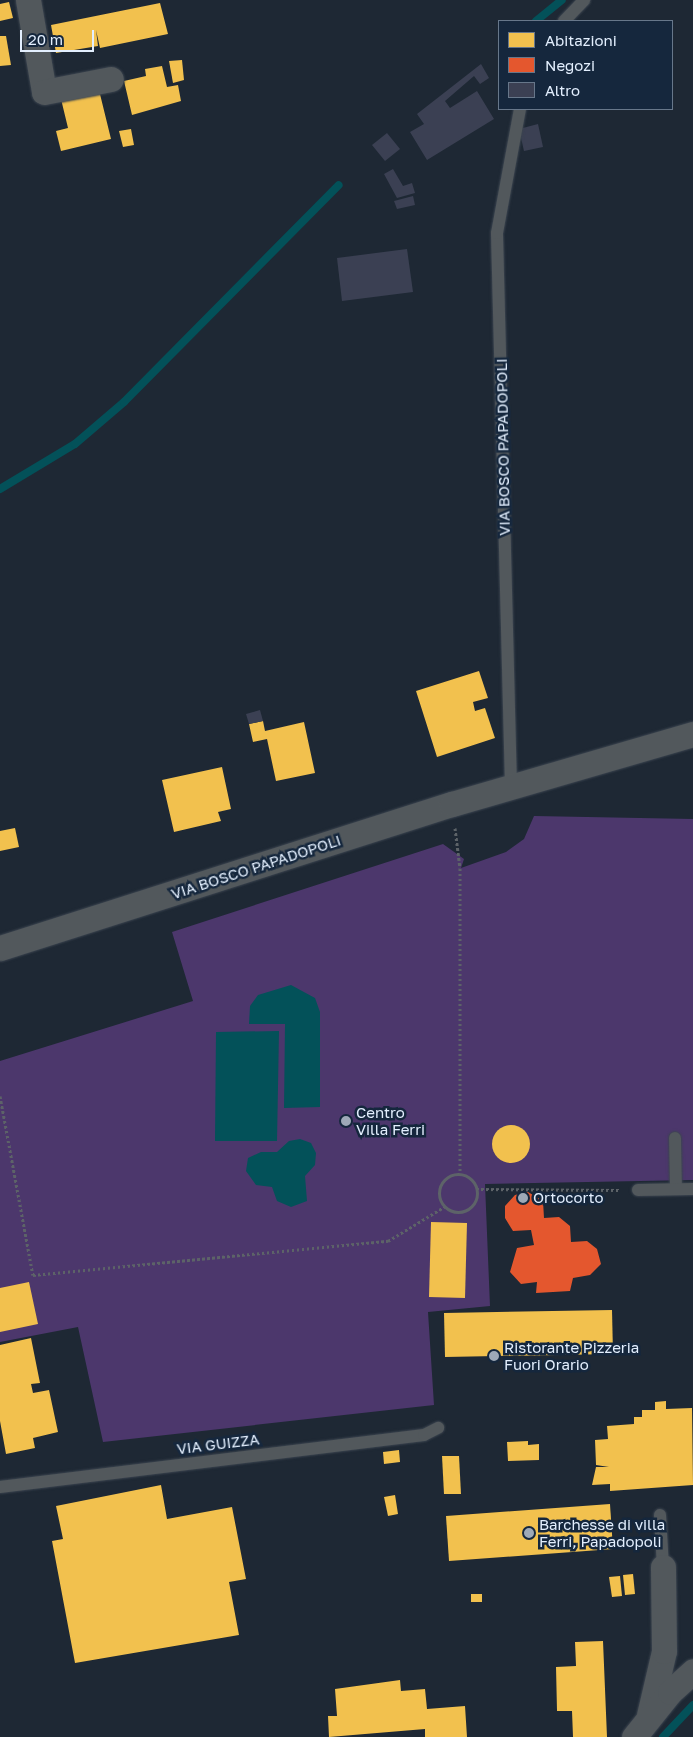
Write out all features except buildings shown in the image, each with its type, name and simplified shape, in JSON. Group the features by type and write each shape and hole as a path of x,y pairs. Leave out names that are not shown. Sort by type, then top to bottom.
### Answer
{"street":[{"path":"28,0 44,92 111,79"},
{"name":"VIA BOSCO PAPADOPOLI","path":"0,948 452,804 693,734"},
{"path":"649,1716 664,1651 663,1567"},
{"path":"634,1737 649,1716 693,1671"}],"lane":[{"path":"565,20 584,0"},
{"name":"VIA BOSCO PAPADOPOLI","path":"512,787 497,233 520,110"},
{"path":"675,1138 676,1189"},
{"path":"638,1190 693,1189"},
{"name":"VIA GUIZZA","path":"0,1487 424,1435 438,1428"},
{"path":"660,1515 663,1567"}],"path":[{"path":"452,804 460,868 460,1174 476,1189 638,1190"},
{"path":"0,1096 33,1275 388,1241 444,1207"},
{"path":"444,1207 440,1186 446,1178 460,1174"},
{"path":"444,1207 454,1212 467,1210 476,1199 476,1189"}],"shaded area":[{"name":"Centro Villa Ferri","path":"534,816 693,819 693,1180 485,1184 490,1306 428,1312 434,1405 103,1442 78,1327 0,1342 0,1061 193,1001 172,932 443,844 464,859 461,868 506,852 524,839"}],"water":[{"path":"291,985 315,998 320,1012 320,1107 284,1108 285,1024 249,1024 250,1006 258,995"},
{"path":"279,1031 277,1141 215,1141 216,1032"},
{"path":"300,1139 311,1143 316,1153 315,1165 305,1176 307,1201 291,1207 277,1201 272,1187 256,1185 246,1171 248,1158 261,1152 277,1152 289,1141"}],"waterway":[{"path":"537,20 562,0"},
{"path":"0,489 75,444 124,402 339,185"},
{"path":"663,1737 693,1705"}],"place":[{"name":"Centro Villa Ferri","path":"346,1121"},
{"name":"Ortocorto","path":"523,1198"},
{"name":"Ristorante Pizzeria Fuori Orario","path":"494,1356"},
{"name":"Barchesse di villa Ferri, Papadopoli","path":"529,1533"}]}
